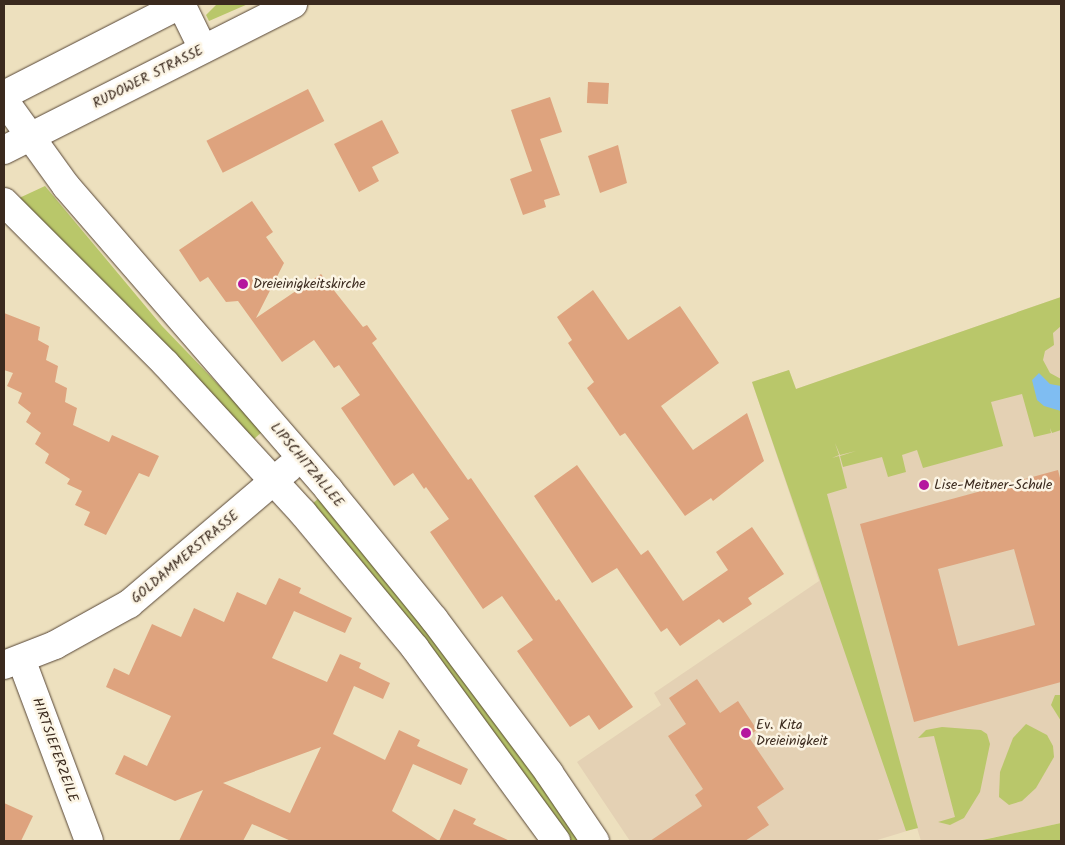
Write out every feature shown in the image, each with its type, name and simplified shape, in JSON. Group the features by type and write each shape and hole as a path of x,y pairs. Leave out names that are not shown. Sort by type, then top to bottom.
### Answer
{"street":[{"path":"4,95 181,4 203,49"},
{"name":"RUDOWER STRASSE","path":"4,150 293,4"},
{"name":"LIPSCHITZALLEE","path":"4,100 66,186 301,457 434,619 549,773 595,841"},
{"path":"4,202 166,364 275,480 415,648 556,841"},
{"name":"GOLDAMMERSTRASSE","path":"12,662 98,624 129,604 301,457"},
{"name":"HIRTSIEFERZEILE","path":"12,662 89,841"}],"shaded area":[{"name":"Lise-Meitner-Schule","path":"1061,297 1061,823 977,841 921,841 917,828 874,841 630,841 577,762 661,705 654,693 819,581 752,382 789,370 796,389"}],"green space":[{"path":"217,4 248,4 209,21 206,15"},
{"path":"45,186 162,326 263,431 253,440 17,199"},
{"path":"1061,297 1061,326 1053,333 1054,345 1045,351 1043,360 1050,373 1061,379 1061,430 1052,433 1050,428 1051,433 1034,437 1022,394 991,402 1003,446 923,468 917,450 902,455 906,472 888,477 882,457 843,467 840,456 856,451 840,455 835,443 839,455 832,458 839,456 847,488 827,494 918,828 906,831 752,382 789,370 796,389"},
{"path":"320,497 401,594 583,841 570,841 515,763 311,505"},
{"path":"1055,695 1061,695 1061,721 1051,705"},
{"path":"1026,724 1047,735 1053,746 1054,757 1036,788 1022,801 1009,805 999,797 1000,772 1013,738"},
{"path":"942,727 981,730 987,734 990,744 980,792 964,818 950,825 938,822 955,817 934,736 918,738 926,730"},
{"path":"1061,823 1061,841 977,841 992,838"}],"water":[{"path":"1039,373 1050,384 1061,386 1061,411 1044,406 1037,400 1032,380"}],"building":[{"path":"588,82 609,83 608,104 587,103"},
{"path":"308,89 324,121 223,173 206,141"},
{"path":"550,97 562,132 540,139 560,195 544,200 546,207 523,215 510,179 532,171 511,110"},
{"path":"382,120 399,153 372,167 379,181 359,192 334,144"},
{"path":"618,145 627,183 600,193 588,156"},
{"path":"252,201 273,232 266,237 284,263 256,318 321,274 363,327 367,325 377,339 372,343 468,480 471,478 556,601 559,599 633,707 599,730 589,715 570,727 517,651 533,640 502,596 483,609 430,532 449,519 426,487 424,489 413,473 394,486 341,408 360,395 339,365 334,368 314,340 282,362 238,301 226,302 208,277 200,282 179,250"},
{"path":"593,290 628,340 680,306 719,363 661,406 693,450 747,413 764,461 713,501 711,498 685,516 625,433 620,436 587,388 594,382 568,343 572,340 557,317"},
{"path":"4,313 40,327 38,340 49,346 46,360 58,366 55,382 67,388 65,402 77,408 73,425 109,442 112,435 159,456 149,477 139,473 106,535 84,525 90,512 75,505 82,491 67,484 70,479 45,463 49,454 35,444 41,433 26,422 31,413 18,403 22,393 7,386 13,373 4,370"},
{"path":"577,465 641,555 648,550 683,601 728,570 716,552 752,527 784,574 748,598 752,604 723,623 719,619 680,646 667,628 661,632 617,568 592,583 534,496"},
{"path":"1058,470 1061,482 1061,682 914,722 860,524","holes":["1014,549 1035,625 958,646 938,569"]},
{"path":"279,578 301,588 299,593 352,618 345,633 294,611 272,658 327,682 340,654 361,663 359,668 390,683 383,699 354,686 333,734 385,760 399,730 420,740 417,746 468,769 461,785 413,764 392,811 439,841 291,841 252,824 243,841 179,841 203,790 175,801 115,774 124,755 147,766 171,716 106,687 114,668 129,675 152,624 181,637 194,608 224,622 237,592 266,605","holes":["321,747 290,813 223,783"]},
{"path":"697,679 720,713 738,701 757,730 748,736 784,789 757,807 769,825 745,841 650,841 702,806 695,795 703,789 668,736 686,724 669,698"},
{"path":"4,803 33,816 21,841 4,841"},
{"path":"454,809 476,819 473,824 510,841 439,841"}],"place":[{"name":"Dreieinigkeitskirche","path":"243,284"},
{"name":"Lise-Meitner-Schule","path":"924,485"},
{"name":"Ev. Kita Dreieinigkeit","path":"746,733"}]}
